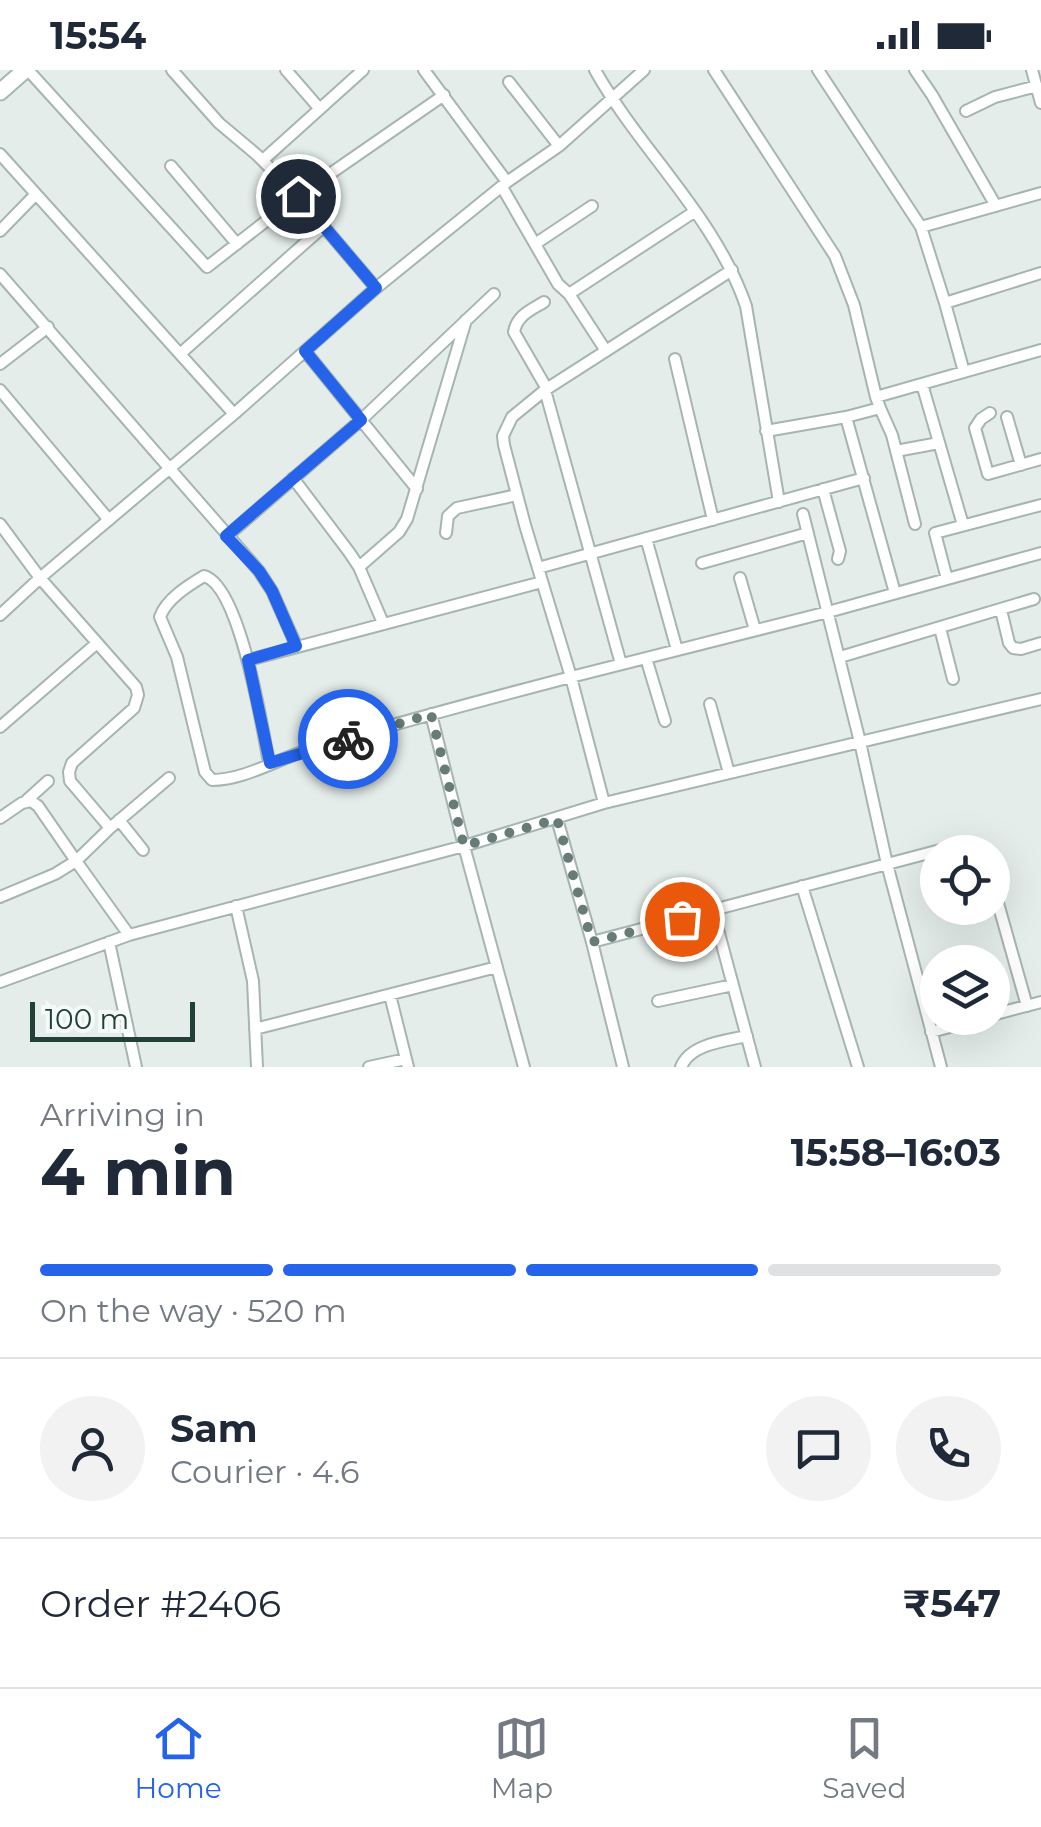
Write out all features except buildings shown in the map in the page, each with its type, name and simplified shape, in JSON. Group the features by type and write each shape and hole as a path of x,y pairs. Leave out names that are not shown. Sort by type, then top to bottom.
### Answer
{"main road":[{"path":"0,92 26,70"}],"street":[{"path":"26,70 207,267 298,196 444,94"},
{"path":"172,70 220,124 298,196 376,288"},
{"path":"286,70 319,108"},
{"path":"262,160 364,70"},
{"path":"424,70 504,184 558,284 606,351"},
{"path":"595,70 611,99 669,174 732,270 746,306 779,502"},
{"path":"0,616 376,288 504,184 559,146 644,70"},
{"path":"714,70 835,256 854,305 915,524"},
{"path":"818,70 920,227 964,372"},
{"path":"915,70 996,206"},
{"path":"1032,70 1041,102"},
{"path":"510,82 559,146"},
{"path":"966,112 995,97 1036,86"},
{"path":"0,154 234,414"},
{"path":"171,166 237,244"},
{"path":"0,231 36,194"},
{"path":"920,227 1041,194"},
{"path":"535,244 592,206"},
{"path":"568,294 694,212"},
{"path":"180,354 322,227"},
{"path":"604,804 503,436 512,417 546,390 732,270"},
{"path":"945,303 1041,273"},
{"path":"0,274 259,571 296,646"},
{"path":"226,536 361,420 494,294"},
{"path":"544,302 521,316 514,332 546,390 621,664"},
{"path":"359,568 400,532 407,518 467,320"},
{"path":"0,364 48,327"},
{"path":"305,351 417,489"},
{"path":"766,431 846,417 922,384 1039,351 1041,367"},
{"path":"675,359 712,520"},
{"path":"922,384 964,525"},
{"path":"0,390 108,520"},
{"path":"990,413 980,419 976,428 988,474 1041,459"},
{"path":"846,417 896,594"},
{"path":"1007,417 1021,465"},
{"path":"896,451 939,442"},
{"path":"294,478 359,568 382,623"},
{"path":"538,568 864,478"},
{"path":"823,489 840,551 838,558"},
{"path":"446,533 448,516 457,508 517,495"},
{"path":"947,579 935,532 1041,505"},
{"path":"803,514 840,657 886,864 920,988"},
{"path":"0,524 40,578 136,687 134,708 72,762 69,772 70,782 110,828"},
{"path":"702,564 808,533"},
{"path":"646,538 677,650"},
{"path":"812,546 837,540"},
{"path":"270,763 248,660 228,602 212,578 196,580 161,611 162,623 177,657 202,759 209,778 217,781 431,714 1041,553"},
{"path":"740,578 755,630"},
{"path":"248,660 542,582"},
{"path":"840,657 1034,600"},
{"path":"1001,610 1008,643 1013,648 1041,643"},
{"path":"940,628 954,679"},
{"path":"0,727 97,643"},
{"path":"646,658 665,721"},
{"path":"0,982 129,935 464,846 604,804 1041,698"},
{"path":"710,704 729,773"},
{"path":"431,714 524,1067"},
{"path":"0,898 76,861 170,778"},
{"path":"0,818 48,781"},
{"path":"27,800 38,806 129,935"},
{"path":"557,819 623,1067"},
{"path":"120,820 143,850"},
{"path":"592,942 920,855"},
{"path":"802,886 858,1067"},
{"path":"236,906 253,981 257,1067"},
{"path":"712,912 755,1067"},
{"path":"1004,925 1027,1006"},
{"path":"109,942 136,1067"},
{"path":"256,1029 497,967"},
{"path":"658,1001 733,984"},
{"path":"369,1067 407,1063 390,995"},
{"path":"1010,1010 1041,1002"},
{"path":"933,1035 941,1067"},
{"path":"681,1067 684,1060 701,1048 747,1036"}],"way so far":[{"path":"348,739 431,714 464,846 557,819 592,942 682,919"}],"route":[{"path":"298,196 376,288 305,351 361,420 226,536 272,591 296,646 248,660 270,763 348,739"}]}
